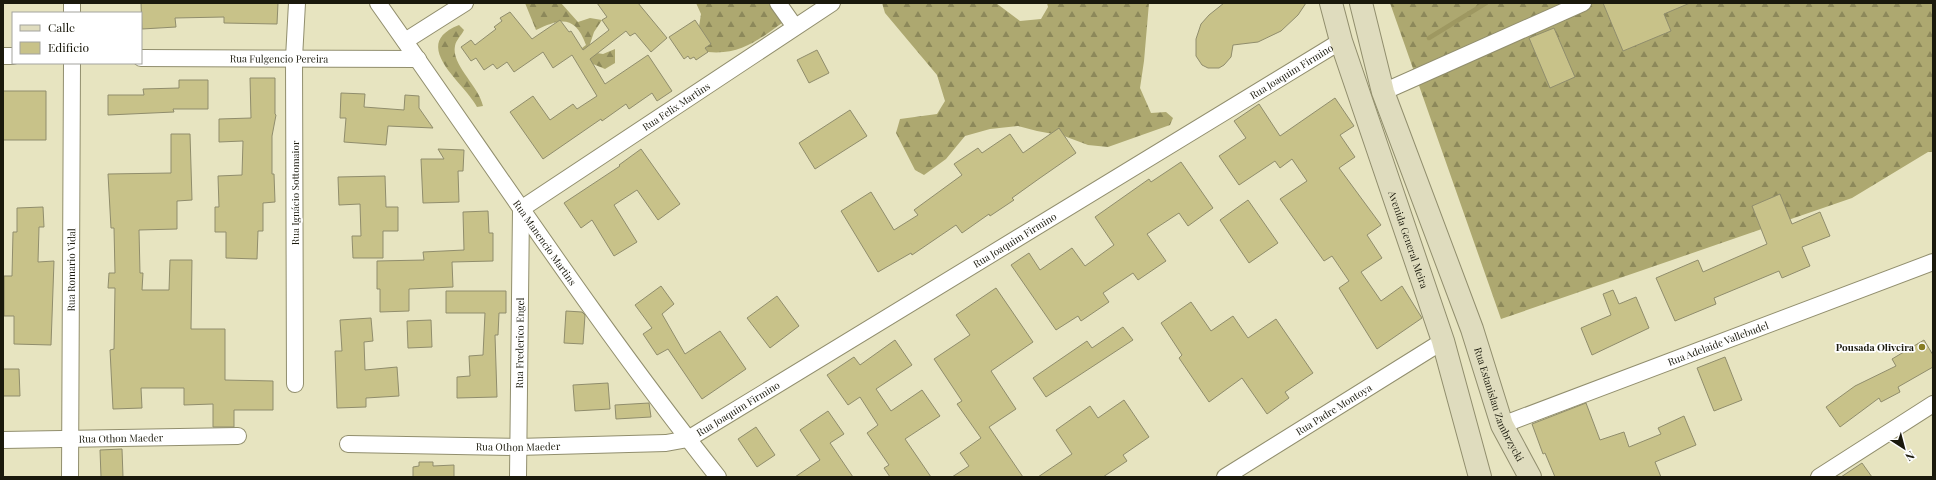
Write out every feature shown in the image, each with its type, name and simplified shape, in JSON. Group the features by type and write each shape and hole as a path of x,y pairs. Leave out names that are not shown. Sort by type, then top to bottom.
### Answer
{"main road":[{"name":"Avenida General Meira","path":"1332,3 1341,41 1443,341 1480,477"},
{"path":"1362,3 1384,92 1472,329 1443,341"},
{"name":"Rua Estanislau Zambrzycki","path":"1472,329 1502,425 1530,477"}],"street":[{"name":"Rua Ignácio Sottomaior","path":"295,384 294,58 297,3"},
{"name":"Rua Manencio Martins","path":"378,3 521,209 688,439 718,477"},
{"path":"405,41 465,3"},
{"path":"778,3 795,27"},
{"name":"Rua Felix Martins","path":"521,209 832,3"},
{"path":"1384,92 1583,3"},
{"name":"Rua Joaquim Firmino","path":"688,439 1341,41"},
{"name":"Rua Fulgencio Pereira","path":"142,58 418,59"},
{"name":"Rua Romario Vidal","path":"70,477 72,64"},
{"name":"Rua Frederico Engel","path":"518,477 517,447 521,209"},
{"name":"Rua Adelaide Vallebudel","path":"1502,425 1933,262"},
{"name":"Rua Padre Montoya","path":"1225,477 1443,341"},
{"path":"1818,477 1933,404"},
{"name":"Rua Othon Maeder","path":"3,440 70,437 238,436"},
{"name":"Rua Othon Maeder","path":"348,444 517,447 666,443 688,439"}],"green space":[{"path":"525,3 561,3 578,22 590,18 602,20 594,32 590,44 597,53 603,54 615,49 615,63 605,69 581,61 582,48 586,45 577,28 572,24 560,22 553,23 536,30"},
{"path":"696,3 775,3 780,9 782,23 756,41 739,49 708,52 697,39 701,14"},
{"path":"882,3 996,3 1020,21 1041,19 1048,7 1047,3 1149,3 1140,88 1151,113 1166,112 1173,118 1170,125 1108,147 1088,145 1064,136 1018,126 990,129 965,136 946,159 924,175 915,170 896,133 900,119 937,114 945,101 937,75 885,13"},
{"path":"1390,3 1933,3 1933,152 1928,152 1852,198 1501,319"},
{"path":"459,25 464,30 455,46 457,61 476,91 483,106 477,107 471,97 444,64 439,53 439,43 445,33"}],"building":[{"path":"141,3 278,3 277,24 224,23 224,17 175,18 176,27 142,29"},
{"path":"597,3 638,3 667,38 651,52 635,33 630,36 626,31 590,59 605,84 648,55 672,91 657,101 652,93 629,109 626,104 602,121 601,119 543,159 510,112 533,96 550,120 573,104 577,109 597,96 572,55 553,68 543,52 514,72 507,62 497,69 493,64 484,70 476,58 471,61 461,47 471,40 475,45 496,29 494,27 502,21 500,18 510,12 532,39 560,20 569,32 571,31 583,50 609,30 602,20 607,17"},
{"path":"1224,3 1306,3 1298,15 1281,31 1258,42 1233,45 1231,57 1224,65 1219,68 1208,68 1202,65 1196,56 1196,39 1201,24 1209,15"},
{"path":"1603,3 1690,3 1664,14 1671,31 1623,51"},
{"path":"695,20 711,44 705,48 708,52 696,60 694,57 690,59 688,56 684,59 669,37"},
{"path":"1554,28 1575,77 1550,88 1529,38"},
{"path":"817,50 829,73 809,83 797,60"},
{"path":"250,78 275,78 276,115 272,136 272,174 274,174 275,202 263,203 263,231 258,231 257,259 226,258 226,232 215,232 215,207 219,207 218,176 242,175 243,141 219,142 219,119 251,118"},
{"path":"179,80 208,80 208,109 173,109 174,112 108,115 108,95 144,95 143,89 179,88"},
{"path":"3,91 46,91 46,140 3,140"},
{"path":"341,93 365,94 364,107 404,110 405,95 419,96 419,108 433,128 388,126 386,145 344,142 346,118 340,118"},
{"path":"1335,98 1354,126 1340,135 1355,157 1339,168 1381,225 1367,235 1382,258 1361,272 1381,301 1402,286 1422,318 1377,349 1339,288 1349,281 1332,256 1324,261 1280,199 1307,181 1292,159 1280,168 1275,161 1239,185 1219,156 1246,138 1234,121 1259,104 1280,136"},
{"path":"850,110 867,136 815,169 799,143"},
{"path":"1059,128 1076,153 1012,198 1014,200 990,216 989,214 962,233 956,225 912,255 911,253 878,272 841,211 871,192 894,230 918,215 914,210 962,175 954,164 978,148 982,153 1010,134 1023,153"},
{"path":"171,134 190,134 192,200 177,201 177,229 139,230 140,273 143,273 142,290 169,290 170,260 192,260 191,329 225,329 225,380 273,381 273,410 234,410 234,427 213,427 213,404 184,405 184,388 141,388 142,408 113,409 110,350 114,349 115,288 108,288 109,273 115,273 114,228 111,228 108,174 171,173"},
{"path":"438,149 464,150 463,171 458,171 459,202 423,203 421,159 444,159"},
{"path":"641,149 680,204 658,220 637,190 614,205 637,242 614,256 592,220 581,228 564,203 620,166 619,165"},
{"path":"1181,162 1213,208 1188,226 1179,213 1147,234 1166,261 1138,280 1133,273 1103,293 1109,302 1081,321 1078,316 1056,330 1011,265 1029,253 1040,270 1072,248 1085,266 1114,245 1095,217 1149,179 1151,182"},
{"path":"385,176 386,207 398,207 398,231 383,231 383,258 353,258 352,236 361,236 360,204 339,205 338,177"},
{"path":"1780,194 1792,224 1820,212 1830,236 1802,247 1810,266 1782,278 1779,271 1714,298 1716,304 1675,321 1656,278 1698,260 1703,272 1767,244 1752,206"},
{"path":"1248,200 1278,243 1249,263 1220,220"},
{"path":"43,207 44,227 39,227 38,262 54,261 51,345 14,344 14,316 4,316 4,276 12,276 13,232 17,232 17,208"},
{"path":"488,211 489,233 493,233 493,261 452,262 453,287 409,289 409,311 380,312 380,289 377,289 377,261 424,260 423,252 464,250 463,212"},
{"path":"661,286 674,304 662,314 685,354 720,331 746,369 702,399 668,349 657,355 643,334 652,328 635,305"},
{"path":"996,288 1033,342 991,371 1016,409 989,427 1023,477 952,477 969,466 960,453 981,438 957,404 962,401 934,359 970,335 956,315"},
{"path":"1613,290 1619,304 1636,297 1649,328 1592,355 1581,328 1611,315 1603,294"},
{"path":"446,291 506,291 506,313 499,313 498,335 495,335 497,397 457,398 457,377 470,376 469,356 483,355 485,313 446,313"},
{"path":"777,296 799,326 770,348 747,318"},
{"path":"1191,302 1211,331 1233,316 1248,338 1276,319 1313,373 1285,392 1289,398 1267,414 1242,378 1209,402 1179,358 1182,355 1161,323"},
{"path":"566,311 582,312 585,315 583,344 564,343"},
{"path":"371,318 373,341 364,342 365,370 397,367 399,396 366,398 366,407 337,408 335,351 342,351 340,320"},
{"path":"431,320 432,347 408,348 407,321"},
{"path":"1123,327 1133,340 1046,397 1033,378 1087,341 1092,348"},
{"path":"895,340 912,365 876,389 891,411 922,390 940,416 905,439 931,477 890,477 884,468 889,465 867,433 878,425 860,397 848,405 827,375 854,357 860,365"},
{"path":"1924,340 1933,355 1933,367 1898,387 1900,392 1881,402 1879,398 1840,427 1826,407 1855,386 1896,366 1892,359"},
{"path":"1725,357 1742,400 1714,411 1697,368"},
{"path":"3,369 19,369 20,396 3,396"},
{"path":"608,383 610,409 575,411 573,385"},
{"path":"1124,400 1149,437 1123,455 1127,461 1103,477 1038,477 1072,454 1056,430 1090,406 1098,418"},
{"path":"649,403 651,417 616,419 615,405"},
{"path":"1586,403 1600,440 1624,432 1629,447 1661,434 1658,428 1684,416 1696,445 1655,462 1661,477 1555,477 1545,453 1543,454 1532,424"},
{"path":"828,411 844,434 830,443 853,477 795,477 820,460 800,430"},
{"path":"756,427 775,455 757,467 738,439"},
{"path":"122,449 123,477 101,477 100,450"},
{"path":"419,462 433,462 433,466 454,465 454,477 413,477 413,467 419,466"},
{"path":"1862,463 1872,477 1841,477"}],"waterway":[{"path":"1429,38 1486,3"}],"place":[{"name":"Pousada Oliveira","path":"1922,347"}]}
